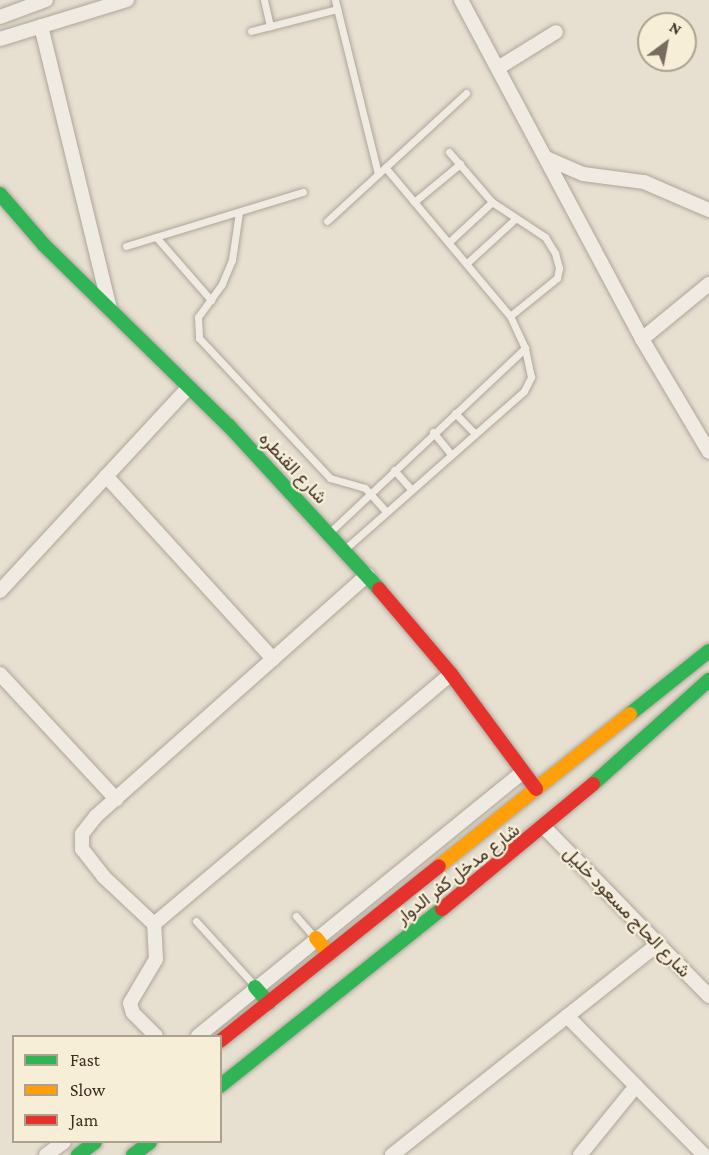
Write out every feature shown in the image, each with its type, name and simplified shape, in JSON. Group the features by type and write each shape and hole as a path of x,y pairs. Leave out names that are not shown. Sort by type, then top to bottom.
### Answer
{"main road":[{"name":"شارع القنطره","path":"0,194 44,245 189,387 367,575 452,674 522,773 536,789"},
{"name":"شارع مدخل كفر الدوار","path":"222,1039 709,651"},
{"name":"شارع مدخل كفر الدوار","path":"222,1084 545,828 709,680"},
{"path":"316,938 329,954"},
{"path":"255,987 269,1003"},
{"path":"78,1155 94,1143"},
{"path":"133,1155 149,1143"}],"street":[{"path":"0,17 46,0"},
{"path":"0,39 127,0"},
{"path":"461,0 642,339 709,452"},
{"path":"42,26 110,311"},
{"path":"498,68 556,33"},
{"path":"546,158 583,174 644,182 709,210"},
{"path":"642,339 709,284"},
{"path":"0,591 189,387"},
{"path":"106,476 273,659"},
{"path":"155,1035 133,1014 130,1003 156,959 154,924 104,877 82,849 82,834 116,799 367,575"},
{"path":"0,674 116,799"},
{"path":"154,924 452,674"},
{"path":"199,1035 255,987 522,773"},
{"name":"شارع الحاج مسعود خليل","path":"545,828 709,996"},
{"path":"392,1155 658,944"},
{"path":"567,1016 704,1155"},
{"path":"580,1155 636,1086"},
{"path":"46,1155 63,1143"}],"lane":[{"path":"264,0 270,26"},
{"path":"335,0 378,174"},
{"path":"251,31 337,9"},
{"path":"327,221 466,93"},
{"path":"449,152 492,202 514,220 544,237 555,253 559,272 555,280 510,316"},
{"path":"414,202 460,164"},
{"path":"344,550 450,453 524,391 531,377 525,348 510,316 385,167"},
{"path":"126,246 303,192"},
{"path":"448,242 492,202"},
{"path":"239,212 232,260 211,300 198,317 199,338 330,478 371,492 386,511"},
{"path":"466,263 514,220"},
{"path":"156,237 211,300"},
{"path":"329,533 433,432 525,348"},
{"path":"454,413 474,434"},
{"path":"433,432 450,453"},
{"path":"394,470 411,489"},
{"path":"296,916 316,938"},
{"path":"196,921 255,987"}],"traffic: fast":[{"path":"0,194 44,245 229,426 379,589"},
{"path":"630,714 709,651"},
{"path":"593,784 709,680"},
{"path":"222,1084 442,909"},
{"path":"255,987 269,1003"},
{"path":"78,1155 94,1143"},
{"path":"133,1155 149,1143"}],"traffic: slow":[{"path":"439,866 630,714"},
{"path":"316,938 329,954"}],"traffic: jam":[{"path":"379,589 451,674 536,789"},
{"path":"442,909 593,784"},
{"path":"222,1039 439,866"}]}
